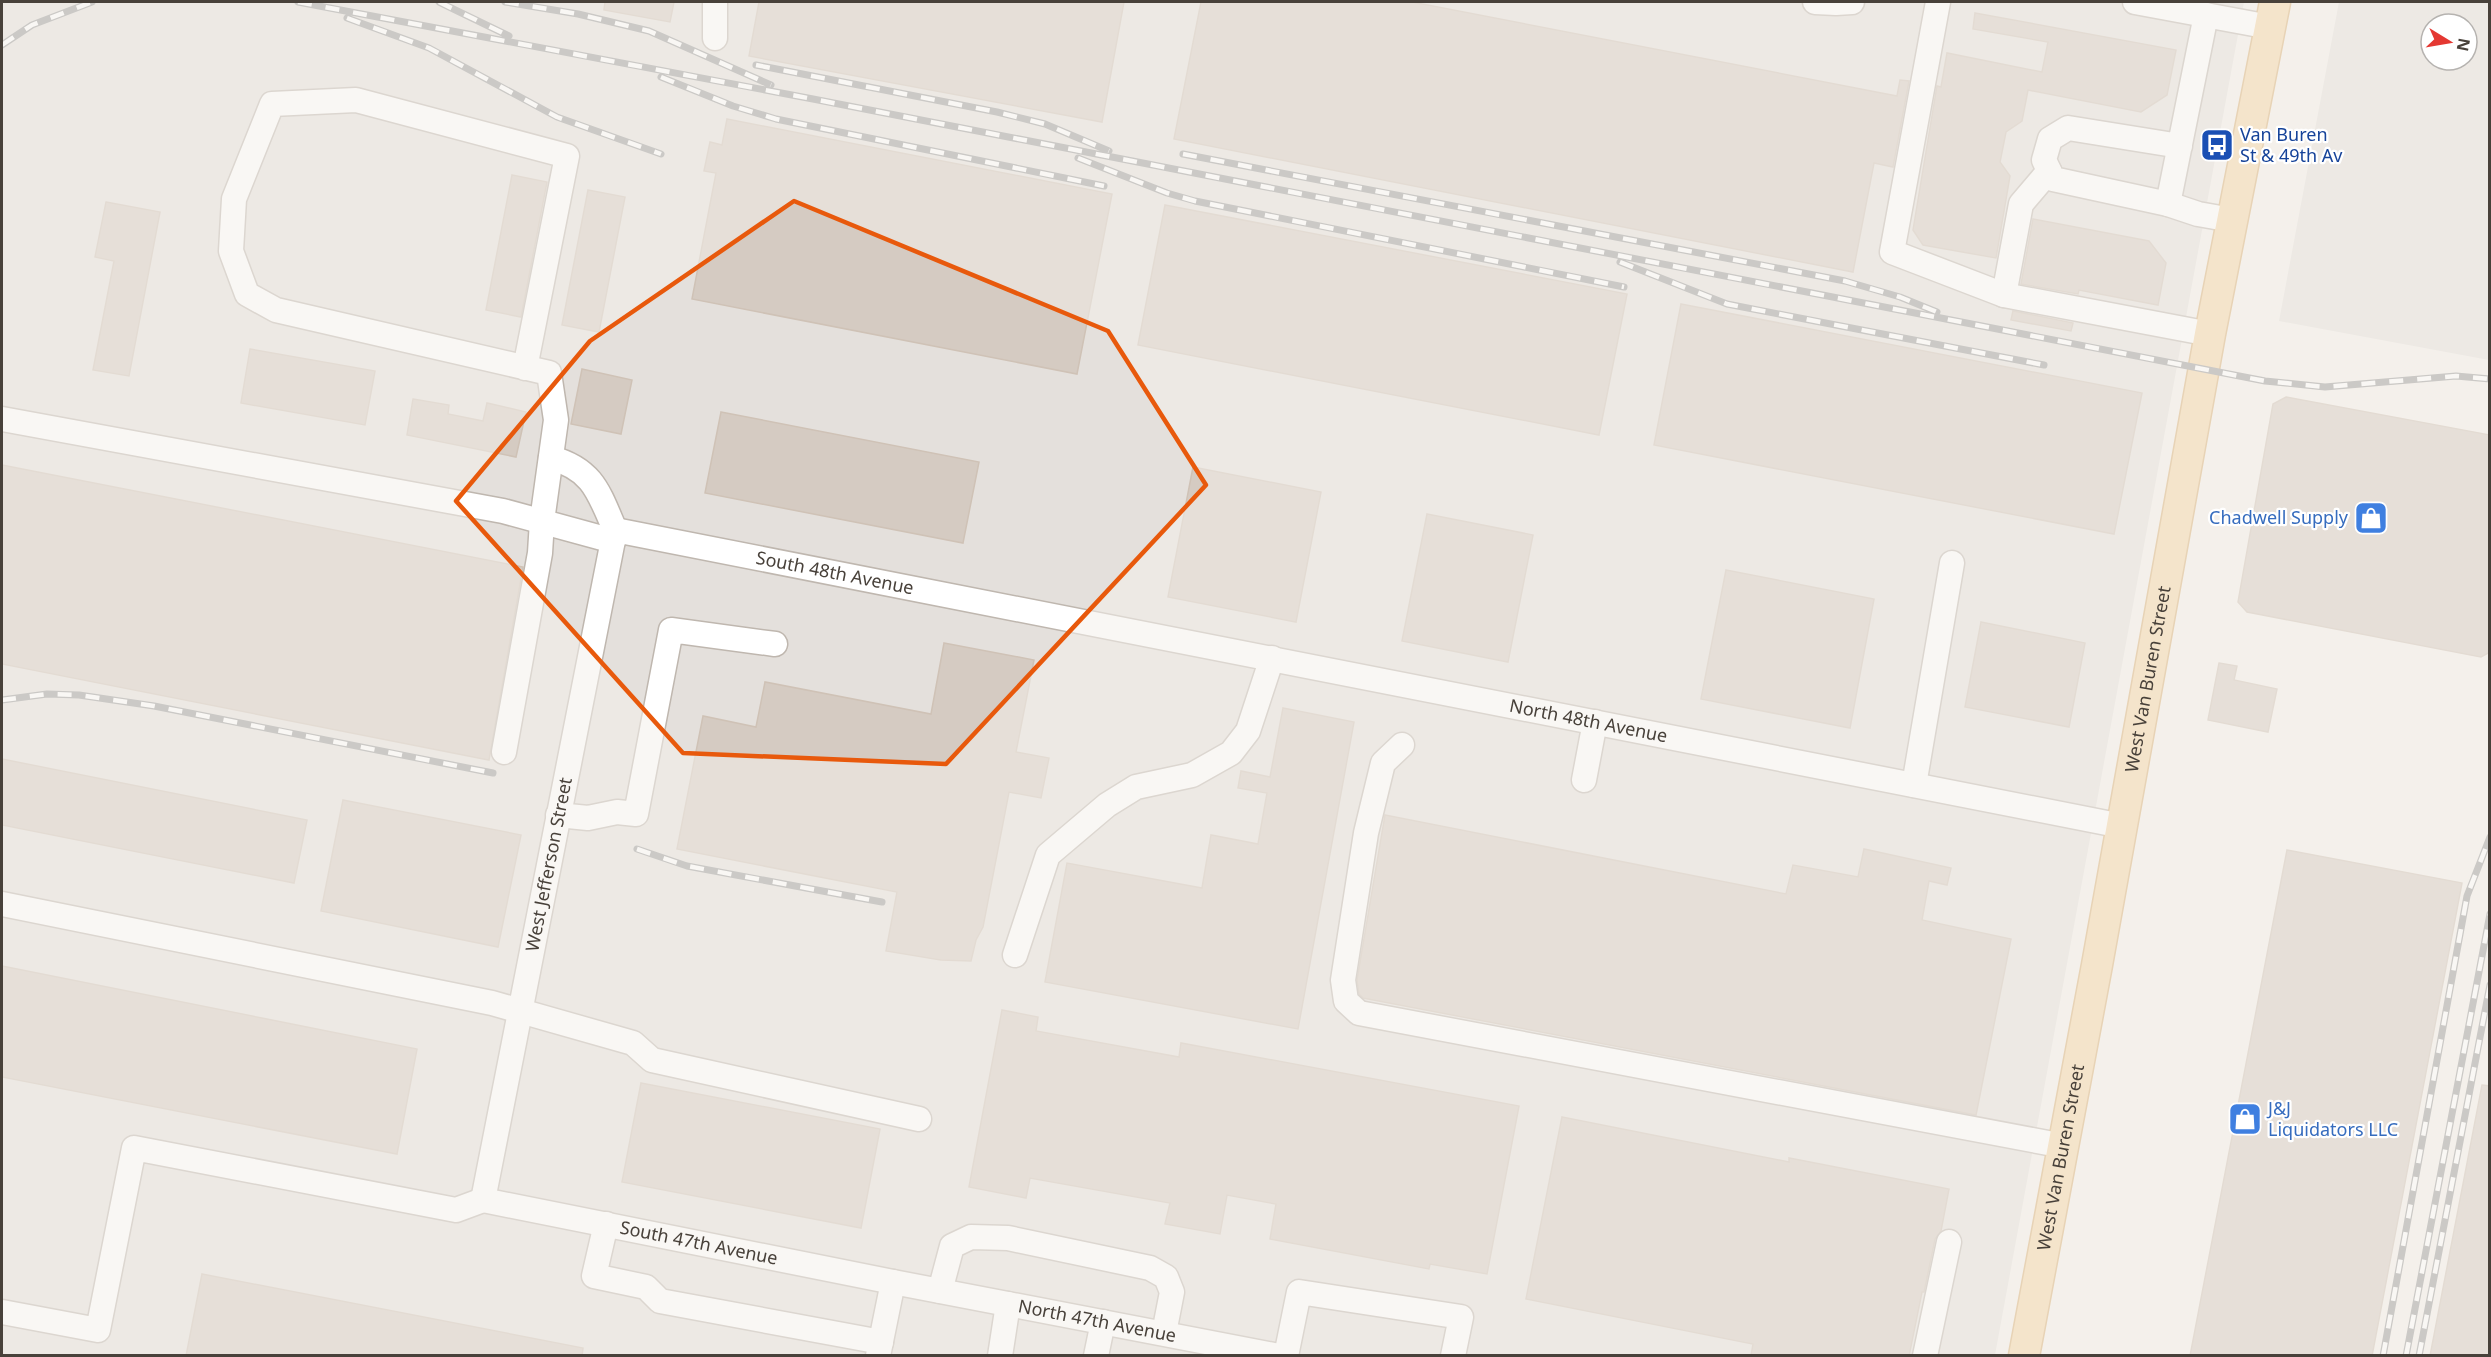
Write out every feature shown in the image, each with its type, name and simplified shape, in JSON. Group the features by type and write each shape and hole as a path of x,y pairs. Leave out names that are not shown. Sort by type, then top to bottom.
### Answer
{"main road":[{"name":"West Van Buren Street","path":"2024,1356 2210,334 2272,14"}],"street":[{"path":"715,2 715,38"},
{"path":"1815,2 1852,2"},
{"path":"1938,2 1892,252 2004,295 2210,334"},
{"path":"2135,2 2206,15 2272,14"},
{"path":"2168,204 2206,15"},
{"path":"504,752 540,553 542,521 556,420 549,373 525,368 276,310 247,294 231,251 234,199 272,104 356,100 567,156 525,368"},
{"path":"2180,146 2068,128 2050,139 2044,160 2053,179 2232,220"},
{"path":"2004,295 2021,204 2049,171"},
{"name":"South 48th Avenue","path":"2,419 503,511 614,535 1053,615"},
{"path":"551,458 571,463 596,488 614,535"},
{"name":"West Jefferson Street","path":"483,1200 614,535"},
{"path":"1914,785 1952,563"},
{"name":"North 48th Avenue","path":"1053,615 2122,826"},
{"path":"558,815 588,818 617,812 636,814 671,630 775,644"},
{"path":"1015,955 1048,855 1107,805 1136,787 1192,775 1231,753 1248,731 1272,658"},
{"path":"1584,780 1595,722"},
{"path":"1402,745 1383,763 1366,833 1343,980 1346,1001 1359,1013 2064,1146"},
{"path":"2,904 492,1003 633,1043 652,1060 919,1119"},
{"path":"2,1312 98,1330 134,1148 456,1210 483,1200"},
{"name":"South 47th Avenue","path":"483,1200 904,1284"},
{"path":"606,1224 594,1275 646,1287 660,1301 880,1349 904,1284"},
{"path":"940,1291 952,1246 971,1237 1008,1238 1150,1268 1166,1277 1172,1292 1164,1334"},
{"path":"1925,1356 1949,1242"},
{"name":"North 47th Avenue","path":"904,1284 1279,1356"},
{"path":"1286,1356 1299,1292 1461,1317 1454,1356"},
{"path":"1000,1356 1008,1304"},
{"path":"1096,1356 1103,1322"}],"highlighted area":[{"path":"794,201 1108,331 1206,485 946,764 683,753 456,501 590,341"}],"shaded area":[{"path":"2,2 2244,2 1995,1355 2,1356"},
{"path":"2339,2 2489,2 2489,360 2279,321"}],"building":[{"path":"605,2 674,2 670,22 604,10"},
{"path":"759,2 1124,2 1102,122 749,56"},
{"path":"1201,2 1412,2 1897,96 1900,80 1909,81 1893,167 1874,163 1853,272 1174,139"},
{"path":"1975,13 2176,50 2167,95 2141,112 2028,90 2022,121 2006,132 2000,162 2010,176 1996,258 1923,245 1913,230 1937,86 1941,87 1947,53 2042,72 2048,42 1973,29"},
{"path":"727,119 1112,194 1077,374 692,299 716,173 704,171 710,142 722,145"},
{"path":"512,175 547,182 521,317 486,310"},
{"path":"588,190 625,197 599,332 562,325"},
{"path":"106,202 160,212 129,376 93,370 114,261 95,257"},
{"path":"1165,205 1627,294 1599,435 1138,345"},
{"path":"2033,219 2149,241 2166,263 2158,305 2079,290 2078,294 2021,284"},
{"path":"1681,304 2142,393 2114,534 1654,445"},
{"path":"2013,311 2073,323 2071,331 2011,320"},
{"path":"250,349 375,371 365,425 241,403"},
{"path":"582,369 632,380 621,434 571,424"},
{"name":"Chadwell Supply","path":"2286,397 2490,435 2490,652 2481,657 2247,612 2238,602 2273,404"},
{"path":"413,399 449,405 448,414 483,421 487,403 526,412 516,457 407,435"},
{"path":"721,412 979,462 963,543 705,493"},
{"path":"2,465 523,567 489,760 2,664"},
{"path":"1193,467 1321,492 1296,622 1168,597"},
{"path":"1427,514 1533,535 1508,662 1402,641"},
{"path":"1726,570 1874,599 1850,728 1701,699"},
{"path":"1981,622 2085,643 2069,727 1965,707"},
{"path":"944,643 1034,660 1016,752 1049,758 1041,798 1009,792 983,927 976,940 971,961 941,960 886,951 897,892 677,849 703,716 756,727 765,682 931,714"},
{"path":"2219,663 2237,666 2234,680 2277,689 2268,732 2208,720"},
{"path":"1283,708 1354,722 1298,1029 1045,982 1067,863 1202,888 1211,835 1258,844 1267,793 1238,788 1241,771 1270,777"},
{"path":"2,759 307,820 294,883 2,825"},
{"path":"343,800 521,835 498,947 321,911"},
{"path":"1385,815 1786,894 1793,865 1858,877 1864,849 1951,868 1947,885 1929,881 1922,920 2011,939 1976,1115 1363,998 1359,994 1357,980"},
{"path":"2287,850 2462,883 2372,1356 2190,1356"},
{"path":"2,966 417,1049 397,1154 2,1077"},
{"path":"1002,1010 1038,1017 1036,1031 1179,1057 1181,1043 1519,1106 1487,1274 1430,1264 1429,1269 1270,1239 1276,1204 1227,1195 1220,1234 1165,1224 1170,1203 1030,1178 1026,1198 969,1187"},
{"path":"641,1083 880,1129 861,1228 622,1182"},
{"path":"2482,1085 2490,1086 2490,1356 2430,1356"},
{"path":"1562,1117 1789,1162 1789,1158 1949,1189 1941,1231 1935,1239 1924,1292 1922,1292 1909,1356 1751,1356 1753,1344 1526,1299"},
{"path":"202,1274 583,1348 582,1356 186,1356"}],"railway":[{"path":"2,45 32,25 92,2"},
{"path":"298,2 813,99 2265,381 2325,387 2456,376 2490,379"},
{"path":"439,2 509,36"},
{"path":"505,2 578,14 649,31 771,85"},
{"path":"347,18 429,48 557,117 661,154"},
{"path":"756,65 997,112 1045,124 1109,151"},
{"path":"661,77 733,106 776,119 1104,186"},
{"path":"1183,154 1845,281 1900,297 1937,312"},
{"path":"1078,158 1167,193 1195,201 1624,287"},
{"path":"1620,262 1727,304 2044,365"},
{"path":"2,700 47,694 79,695 154,706 493,773"},
{"path":"2383,1356 2467,896 2490,837"},
{"path":"637,849 687,866 882,902"},
{"path":"2406,1356 2490,914"},
{"path":"2419,1356 2490,985"}],"place":[{"name":"Van Buren St & 49th Av","path":"2217,145"},
{"name":"Chadwell Supply","path":"2371,518"},
{"name":"J&J Liquidators LLC","path":"2245,1119"}]}
